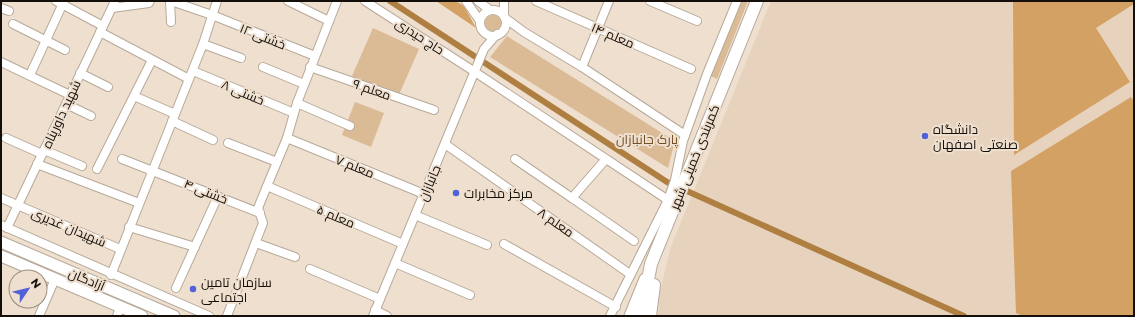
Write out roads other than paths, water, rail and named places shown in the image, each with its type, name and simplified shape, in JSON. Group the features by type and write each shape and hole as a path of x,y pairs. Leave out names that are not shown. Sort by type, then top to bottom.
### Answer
{"highway":[{"name":"کمربندی خمینی شهر","path":"698,154 757,1"},
{"name":"کمربندی خمینی شهر","path":"641,316 651,264 674,198 698,154 764,1"},
{"name":"کمربندی خمینی شهر","path":"650,316 654,283 670,231 674,198"}],"main road":[{"name":"آزادگان","path":"1,242 174,316"},
{"name":"آزادگان","path":"1,256 55,279 119,311 142,316"},
{"path":"630,316 651,264"}],"street":[{"path":"113,4 149,3 150,1"},
{"path":"170,1 171,22"},
{"name":"خشتی ۱۲","path":"170,1 212,15 315,56"},
{"path":"111,275 120,249 203,44 217,1"},
{"path":"288,1 329,21"},
{"path":"227,316 264,223 258,208 269,187 310,67 337,1"},
{"name":"حاج حیدری","path":"365,1 606,159 674,198"},
{"path":"467,1 488,34 500,32 524,32"},
{"path":"478,1 490,10 499,11 504,17 524,32 582,67 685,135"},
{"path":"484,49 481,25 484,14 500,1"},
{"path":"484,49 500,32 506,22 504,17 504,1"},
{"name":"معلم ۱۴","path":"536,1 691,69"},
{"path":"582,67 609,1"},
{"path":"650,1 697,21"},
{"path":"610,316 616,307 630,274 674,198 685,135 707,74 737,1"},
{"path":"30,75 46,41 61,2 152,60 189,80"},
{"name":"شهید داورپناه","path":"4,226 18,205 113,4"},
{"path":"1,8 10,11"},
{"path":"13,24 65,50"},
{"path":"203,44 241,58"},
{"name":"جانبازان","path":"374,313 484,49"},
{"path":"98,169 152,60"},
{"path":"1,62 70,95"},
{"path":"262,67 304,84"},
{"name":"معلم ۹","path":"310,67 434,110"},
{"name":"خشتی ۸","path":"192,71 294,113"},
{"path":"80,74 108,87"},
{"path":"134,96 213,140"},
{"path":"297,103 350,126"},
{"path":"66,104 91,116"},
{"path":"6,138 82,166"},
{"name":"معلم ۷","path":"287,138 424,194"},
{"path":"228,143 277,162"},
{"name":"معلم ۸","path":"445,144 627,272"},
{"name":"خشتی ۴","path":"122,159 260,213"},
{"path":"515,159 634,241"},
{"path":"572,198 606,159"},
{"path":"37,164 139,203"},
{"name":"معلم ۵","path":"269,187 403,244"},
{"path":"176,288 218,196"},
{"name":"شهیدان غدیری","path":"1,198 120,249"},
{"path":"415,215 486,245"},
{"path":"4,226 111,275 209,316"},
{"path":"129,227 195,247"},
{"path":"256,242 295,257"},
{"path":"504,244 616,307"},
{"path":"395,263 470,294"},
{"path":"310,269 380,299"},
{"path":"39,316 55,279"},
{"path":"130,282 140,302"},
{"path":"374,313 387,316"}],"waterway":[{"path":"390,1 667,182 964,316"}],"place":[{"name":"دانشگاه صنعتی اصفهان","path":"925,136"},
{"name":"مرکز مخابرات","path":"456,193"},
{"name":"سازمان تامین اجتماعی","path":"193,289"}],"park label":[{"name":"پارک جانبازان","path":"647,139"}]}
